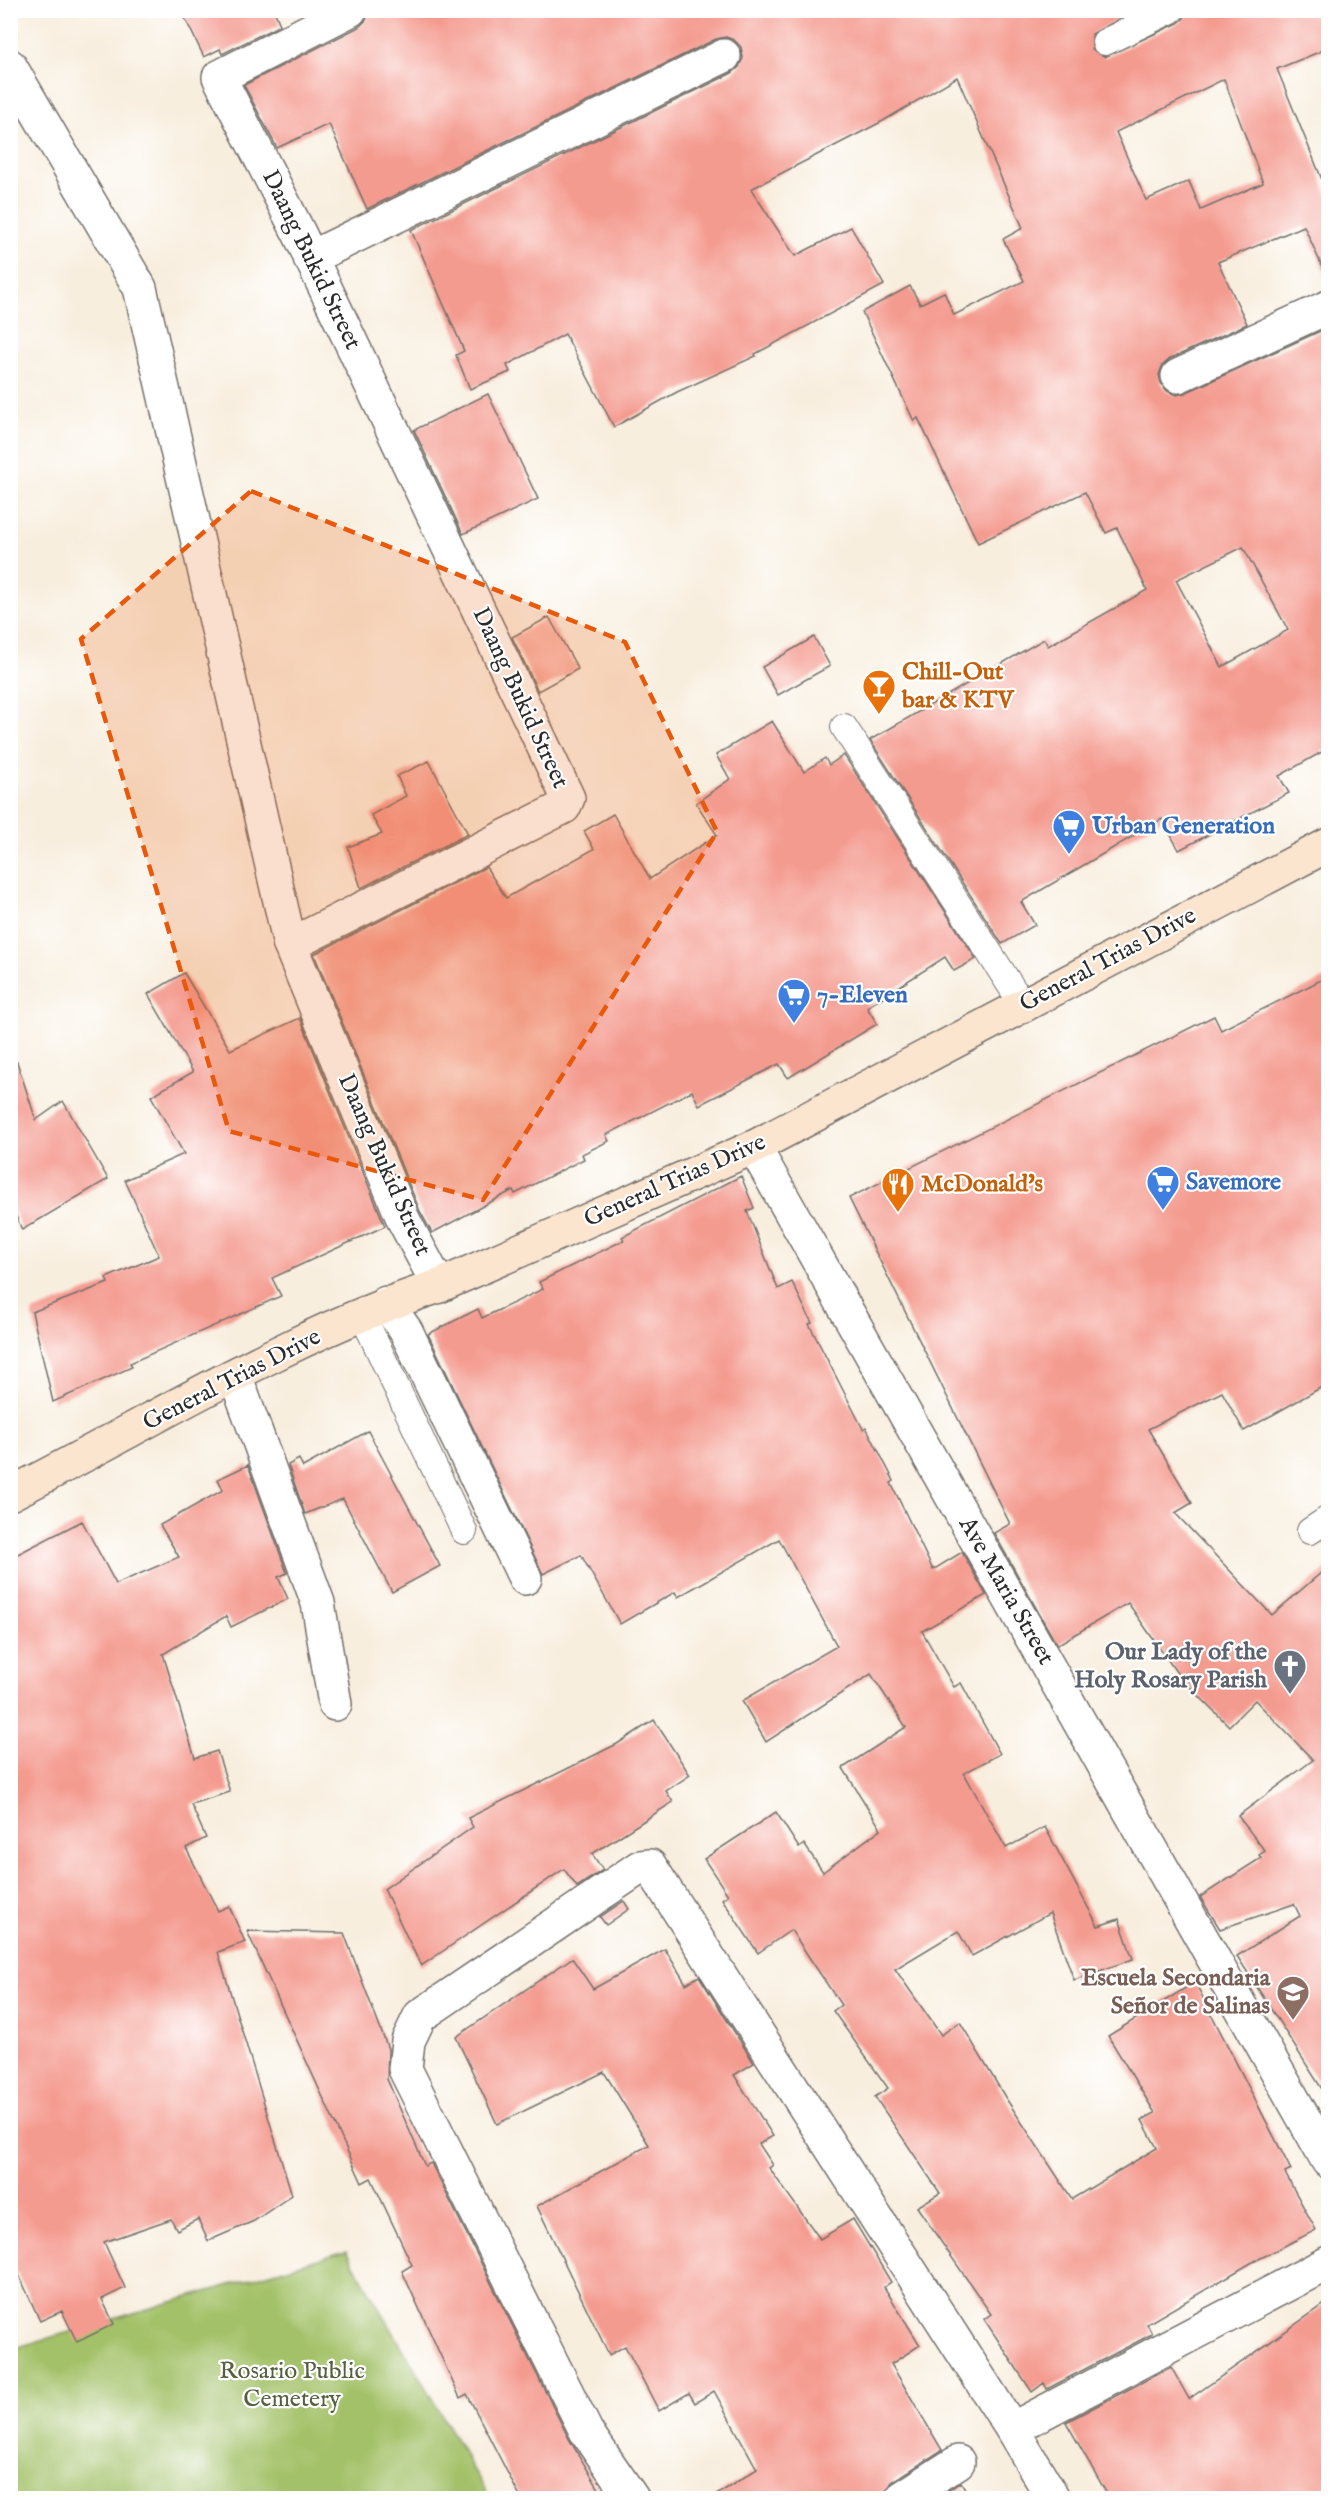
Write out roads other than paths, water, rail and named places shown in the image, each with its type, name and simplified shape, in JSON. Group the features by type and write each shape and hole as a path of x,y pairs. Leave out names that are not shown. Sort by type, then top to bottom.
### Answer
{"main road":[{"name":"General Trias Drive","path":"10,1494 235,1375 374,1308 439,1286 754,1147 1329,845"}],"street":[{"name":"Daang Bukid Street","path":"350,10 219,77 250,134 568,798 564,807 290,945 403,1219 439,1286"},
{"path":"310,258 724,56"},
{"path":"10,66 140,288 290,945"},
{"path":"1178,376 1329,308"},
{"name":"Ave Maria Street","path":"754,1147 1329,2161"},
{"path":"374,1308 406,1330 525,1578"},
{"path":"235,1375 318,1604 335,1704"},
{"path":"632,2499 586,2431 405,2069 408,2041 420,2016 640,1867 650,1866 656,1871 1012,2429 1053,2499"},
{"path":"1012,2429 1329,2263"},
{"path":"902,2499 958,2462"}],"lane":[{"path":"1105,42 1171,10"},
{"path":"844,727 1023,1005"},
{"path":"374,1308 464,1531"}],"place":[{"name":"Chill-Out bar & KTV","path":"879,715"},
{"name":"Urban Generation","path":"1069,855"},
{"name":"7-Eleven","path":"794,1024"},
{"name":"Savemore","path":"1163,1211"},
{"name":"McDonald's","path":"898,1213"},
{"name":"Our Lady of the Holy Rosary Parish","path":"1290,1695"},
{"name":"Escuela Secondaria Señor de Salinas","path":"1293,2021"}],"park label":[{"name":"Rosario Public Cemetery","path":"292,2385"}]}
